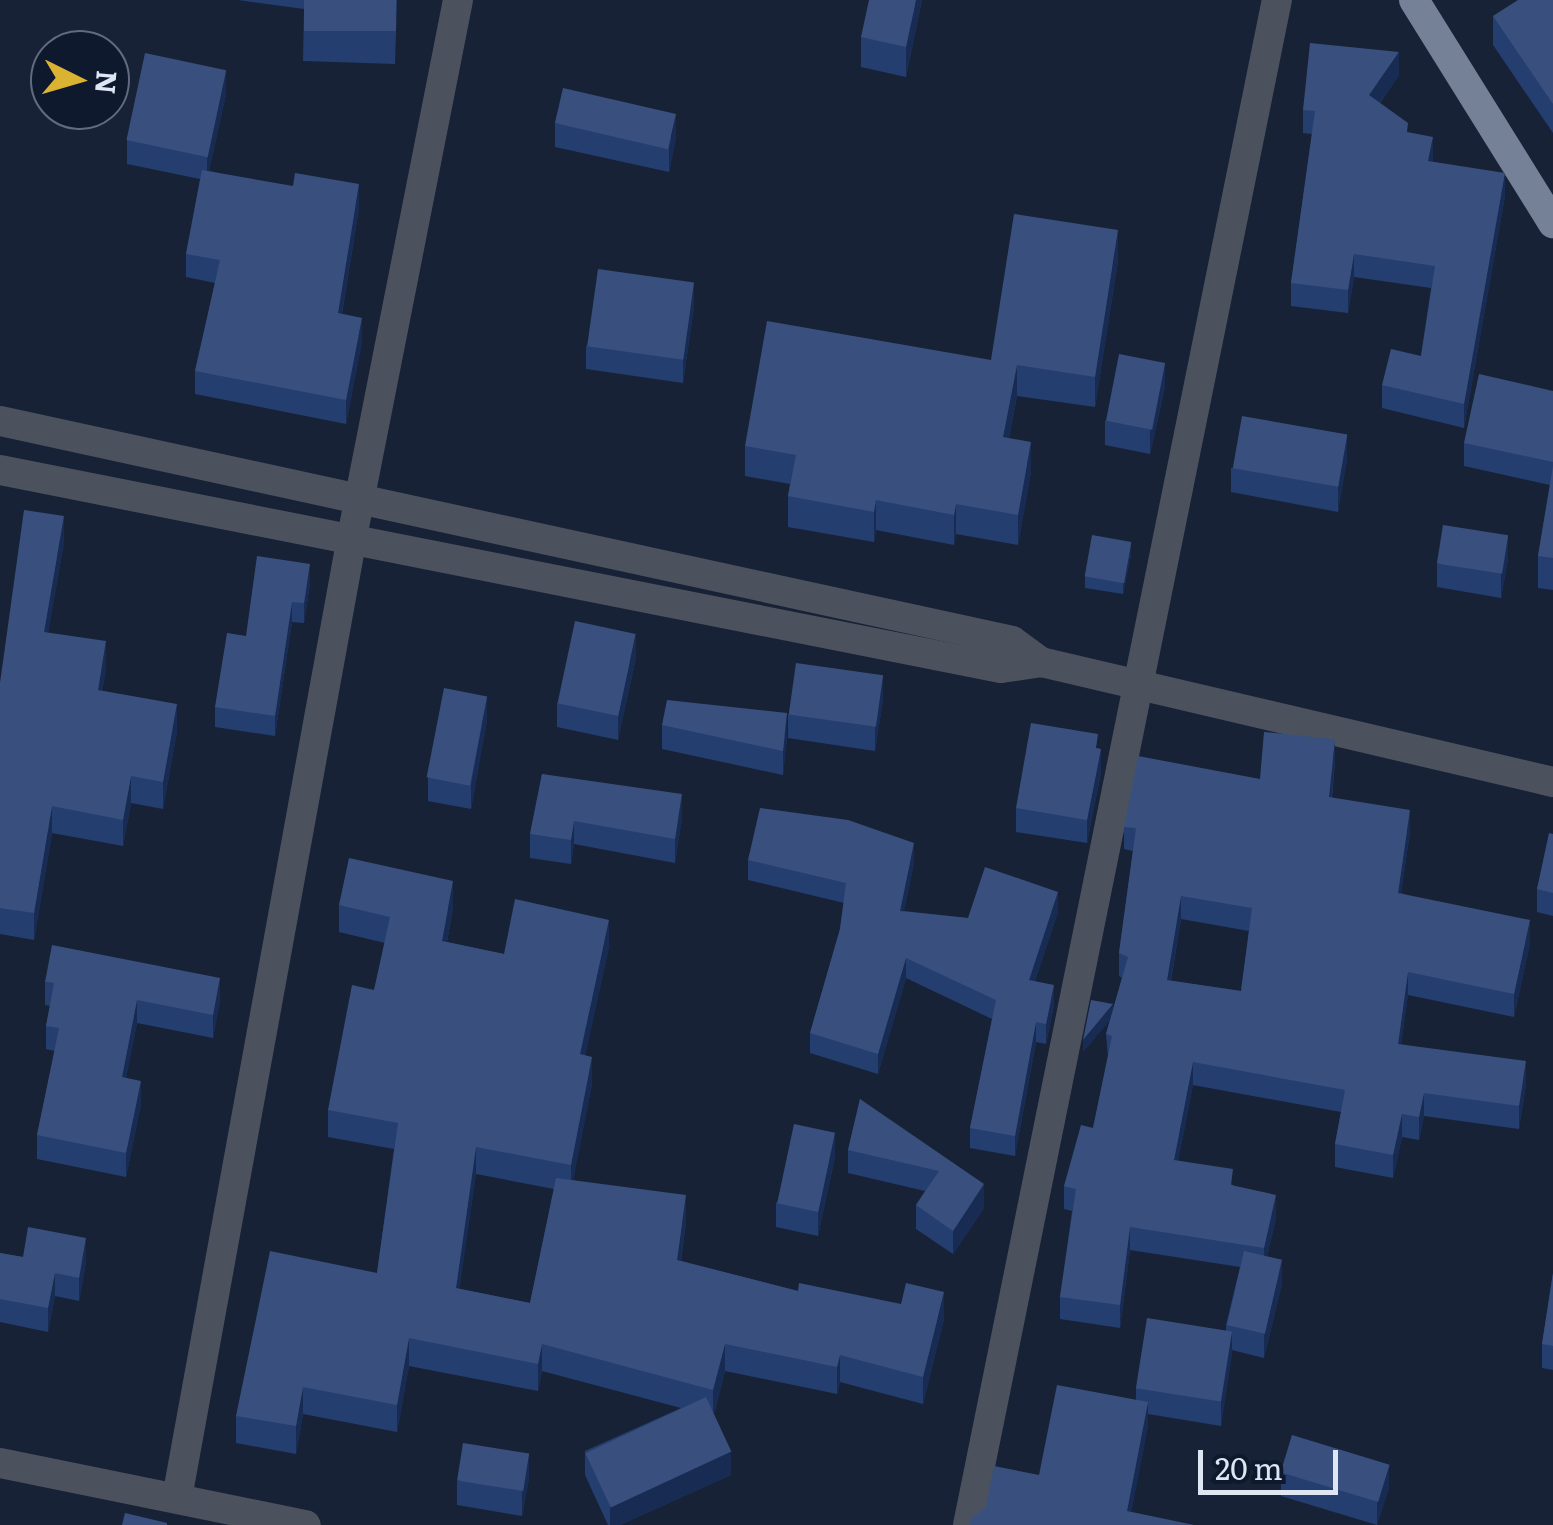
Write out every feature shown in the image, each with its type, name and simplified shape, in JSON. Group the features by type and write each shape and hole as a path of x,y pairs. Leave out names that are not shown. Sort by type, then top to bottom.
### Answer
{"main road":[{"path":"1414,0 1553,222"}],"street":[{"path":"178,1498 351,542 458,0"},
{"path":"968,1525 1277,0"},
{"path":"0,421 361,494 1012,641 1041,662"},
{"path":"0,470 1002,668 1041,662 1553,782"},
{"path":"0,1463 306,1525"}],"building":[{"path":"304,0 396,0 396,31 304,31"},
{"path":"869,0 916,0 906,47 861,37"},
{"path":"1518,0 1553,0 1553,104 1493,16"},
{"path":"1310,43 1399,52 1369,95 1408,123 1407,132 1433,137 1428,161 1505,173 1464,404 1382,385 1391,349 1421,356 1435,266 1354,254 1348,290 1291,283 1315,111 1303,110"},
{"path":"145,53 226,70 208,157 126,140"},
{"path":"563,88 676,114 668,149 555,123"},
{"path":"202,170 293,186 295,173 359,184 338,313 362,318 346,400 195,371 220,260 186,254"},
{"path":"1014,214 1118,230 1095,377 1017,365 1003,437 1031,442 1018,515 956,504 954,515 876,500 874,512 788,496 796,455 745,446 767,321 991,360"},
{"path":"598,269 694,282 683,360 587,346"},
{"path":"1119,354 1165,363 1152,430 1106,421"},
{"path":"1479,374 1553,391 1553,462 1464,443"},
{"path":"1242,416 1347,435 1338,487 1233,468"},
{"path":"1553,466 1553,558 1538,556"},
{"path":"24,510 64,516 44,632 106,641 98,690 177,704 163,782 131,776 123,820 52,806 34,913 0,908 0,683"},
{"path":"1443,525 1508,535 1502,574 1437,564"},
{"path":"1092,535 1131,542 1124,583 1085,576"},
{"path":"257,556 310,564 304,603 292,602 275,716 215,707 227,633 246,636"},
{"path":"575,621 636,634 618,716 558,703"},
{"path":"796,663 883,675 876,727 789,714"},
{"path":"444,688 487,696 470,786 427,777"},
{"path":"667,700 787,713 783,751 662,725"},
{"path":"1031,723 1098,734 1096,748 1101,749 1087,820 1016,808"},
{"path":"1264,732 1335,739 1329,797 1410,810 1398,893 1530,920 1514,994 1408,972 1398,1044 1526,1061 1519,1106 1424,1093 1419,1117 1402,1114 1393,1155 1335,1144 1345,1090 1193,1062 1174,1160 1233,1169 1231,1185 1276,1195 1264,1248 1130,1227 1120,1305 1060,1297 1076,1189 1064,1186 1081,1125 1093,1128 1112,1036 1106,1034 1128,957 1119,953 1136,828 1124,827 1138,756 1260,779","holes":["1181,896 1252,908 1241,991 1167,980"]},
{"path":"542,774 682,794 675,839 574,821 571,840 530,834"},
{"path":"760,808 848,820 914,843 900,911 968,918 985,867 1058,892 1029,980 1054,985 1046,1024 1036,1022 1015,1136 970,1128 996,1000 906,958 878,1054 810,1033 840,929 846,883 748,860"},
{"path":"1549,833 1553,834 1553,893 1537,889"},
{"path":"349,858 453,881 442,941 504,954 515,899 609,920 580,1054 592,1057 571,1165 476,1147 456,1288 530,1303 556,1178 686,1195 677,1260 798,1291 799,1283 901,1304 906,1283 944,1292 923,1377 840,1355 837,1367 725,1344 713,1390 542,1344 538,1364 409,1338 397,1405 303,1387 296,1426 236,1416 270,1251 377,1273 398,1123 328,1110 352,985 374,990 390,917 339,905"},
{"path":"52,945 220,978 213,1015 137,1000 122,1077 141,1081 126,1153 37,1135 59,1028 46,1026 54,983 45,982"},
{"path":"1091,1000 1113,1004 1083,1040"},
{"path":"860,1099 984,1184 953,1231 916,1205 939,1171 848,1150"},
{"path":"794,1124 835,1133 818,1212 777,1203"},
{"path":"28,1227 86,1238 79,1278 55,1273 48,1308 0,1299 0,1253 23,1257"},
{"path":"1244,1251 1282,1260 1265,1334 1227,1325"},
{"path":"1553,1273 1553,1346 1542,1344"},
{"path":"1147,1318 1232,1331 1221,1402 1136,1388"},
{"path":"1057,1385 1148,1402 1127,1511 1194,1525 970,1525 971,1519 986,1506 994,1466 1039,1475"},
{"path":"706,1397 731,1451 611,1508 585,1453"},
{"path":"1292,1435 1390,1465 1378,1502 1281,1472"},
{"path":"463,1443 529,1453 523,1491 457,1481"},
{"path":"125,1513 167,1523 167,1525 122,1525"}]}
